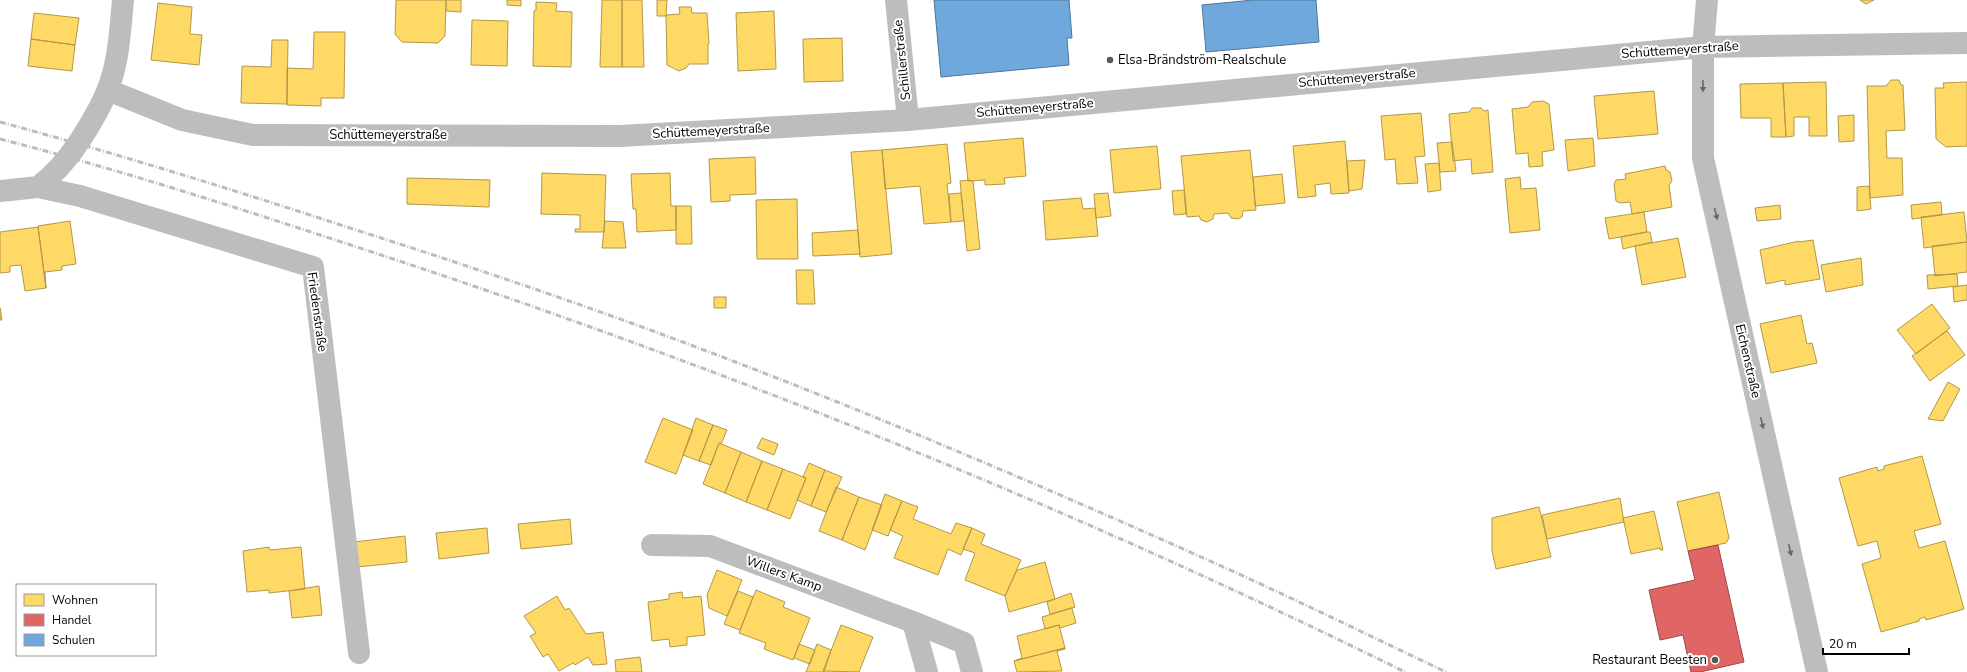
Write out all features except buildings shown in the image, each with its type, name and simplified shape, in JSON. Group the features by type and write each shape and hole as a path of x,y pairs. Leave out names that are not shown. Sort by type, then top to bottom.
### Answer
{"street":[{"path":"38,187 53,176 69,157 93,120 108,90 118,47 123,0"},
{"name":"Schillerstraße","path":"896,0 908,120"},
{"name":"Eichenstraße","path":"1707,0 1702,47 1703,158 1817,672"},
{"name":"Schüttemeyerstraße","path":"108,90 182,120 253,135 620,136 908,120 1702,47 1967,42"},
{"name":"Friedenstraße","path":"0,191 38,187 80,196 313,267 359,653"},
{"name":"Willers Kamp","path":"652,545 710,546 913,622 964,643 972,672"},
{"path":"913,622 927,672"}],"railway":[{"path":"0,122 219,186 437,256 610,315 760,371 1074,501 1261,584 1446,672"},
{"path":"0,139 140,178 232,206 369,251 633,343 764,392 894,443 1024,497 1279,611 1405,672"}],"place":[{"name":"Elsa-Brändström-Realschule","path":"1110,60"},
{"name":"Restaurant Beesten","path":"1715,660"}]}
